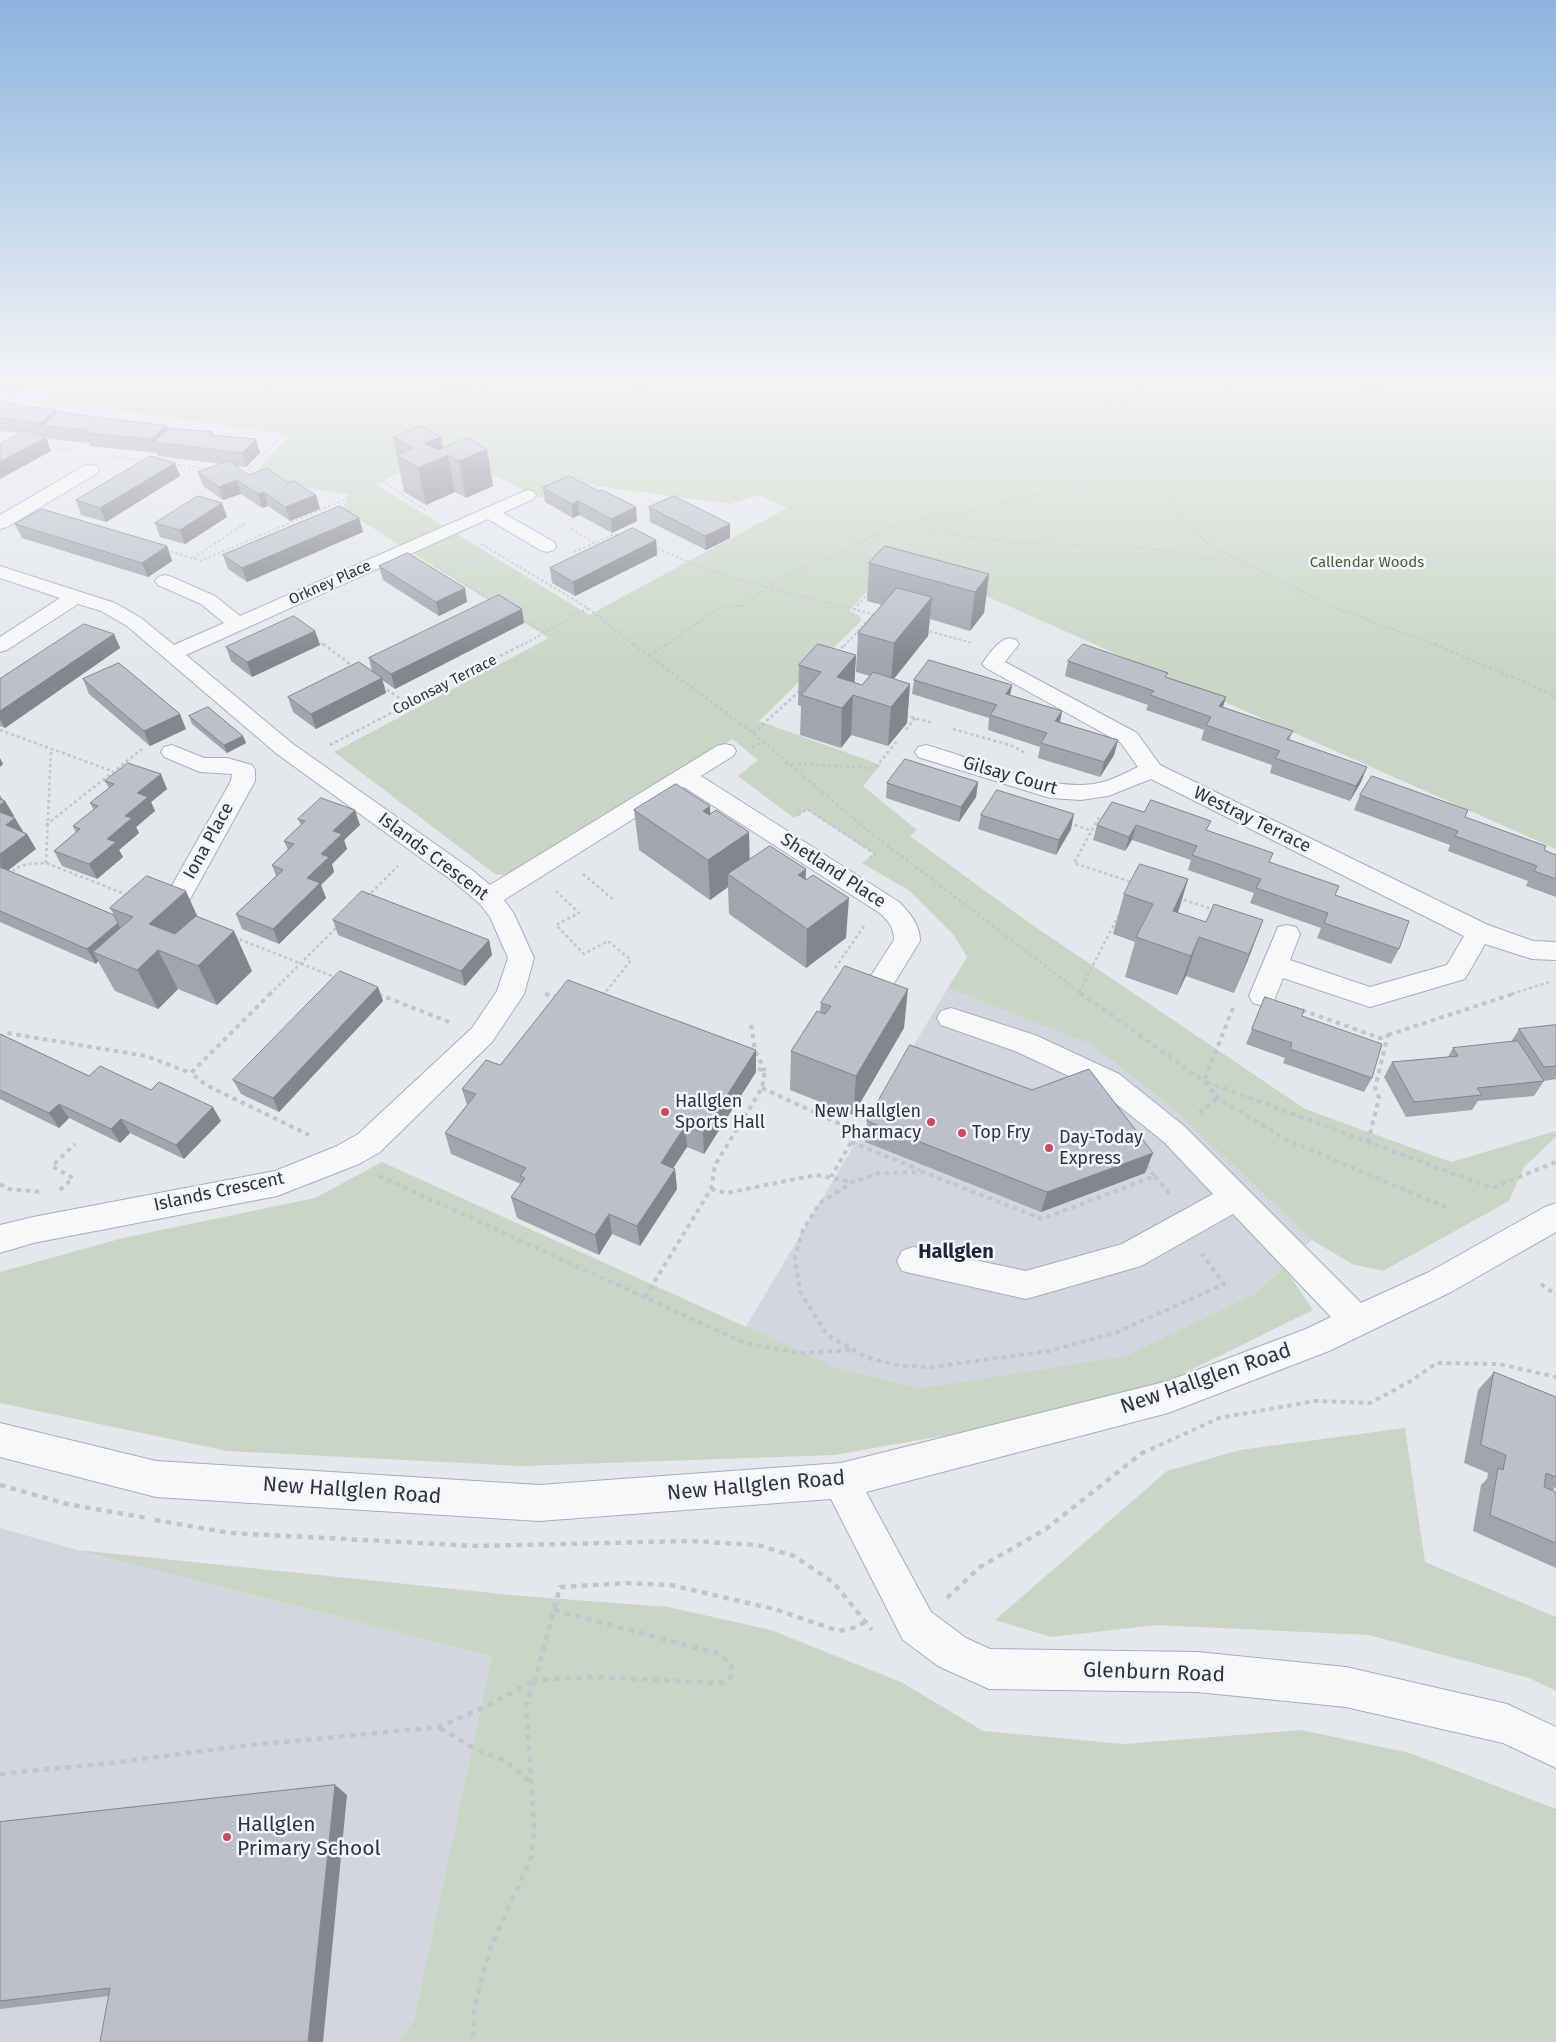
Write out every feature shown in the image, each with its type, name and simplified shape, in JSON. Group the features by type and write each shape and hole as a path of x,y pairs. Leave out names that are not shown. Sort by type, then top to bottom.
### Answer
{"street":[{"path":"0,523 84,473"},
{"name":"Orkney Place","path":"172,654 527,496"},
{"path":"489,512 547,546"},
{"name":"Islands Crescent","path":"0,572 76,596 108,608 134,622 172,654 272,760 419,844 490,898 501,914 521,958 510,994 482,1035 369,1143 348,1155 277,1183 33,1230 0,1239"},
{"path":"164,581 208,600 238,624"},
{"path":"0,646 76,596"},
{"name":"Westray Terrace","path":"1006,648 993,664 1129,738 1152,770 1479,932 1532,950 1556,951"},
{"path":"490,898 725,751"},
{"path":"172,752 200,765 227,765 272,760"},
{"name":"Gilsay Court","path":"926,752 1050,791 1081,793 1108,789 1152,770"},
{"name":"Iona Place","path":"170,912 243,781 272,760"},
{"name":"Shetland Place","path":"684,776 890,908 903,921 908,932 907,941 870,999"},
{"path":"1275,965 1370,997 1456,972 1479,932"},
{"path":"1263,996 1287,934"},
{"path":"951,1018 1025,1043 1109,1082 1174,1134 1357,1321"},
{"path":"913,1261 1026,1285 1130,1256 1236,1197"},
{"name":"New Hallglen Road","path":"0,1440 156,1479 539,1503 841,1482 1168,1397 1317,1340 1440,1282 1556,1216"},
{"name":"Glenburn Road","path":"841,1482 918,1626 952,1652 989,1669 1198,1672 1346,1687 1507,1724 1556,1748"}],"path":[{"path":"245,473 253,476"},
{"path":"371,473 383,483 454,528 588,608 648,656 753,733 862,826 1079,992 1204,1081 1492,1188 1556,1162"},
{"path":"648,656 722,606 743,606 774,582 900,523 957,514 1125,473"},
{"path":"1170,473 1168,485 1179,515 1208,545 1331,606 1436,645 1556,696"},
{"path":"273,479 362,493"},
{"path":"165,550 201,561 383,483"},
{"path":"193,558 246,523"},
{"path":"900,523 979,539 1054,545 1131,546 1195,555 1249,567"},
{"path":"570,554 612,534 628,533"},
{"path":"645,542 679,561 767,587 882,617"},
{"path":"407,549 496,603"},
{"path":"530,573 538,569"},
{"path":"854,610 871,591"},
{"name":"Colonsay Terrace","path":"272,760 408,704 545,633 588,608"},
{"path":"272,609 362,672"},
{"path":"513,613 545,633"},
{"path":"834,656 873,615"},
{"path":"919,628 1006,648"},
{"path":"377,683 408,704"},
{"path":"753,733 807,684"},
{"path":"896,712 933,723"},
{"path":"904,732 915,718"},
{"path":"951,728 1013,746 1028,755 1011,778"},
{"path":"0,730 113,771"},
{"path":"786,763 876,768 898,740"},
{"path":"46,863 46,825 51,749"},
{"path":"46,825 142,749"},
{"path":"1108,789 1099,819 1074,863 1135,883 1131,892"},
{"path":"363,900 419,844"},
{"path":"7,876 16,868 27,864 46,863 170,912"},
{"path":"580,872 614,901"},
{"path":"1170,895 1222,912"},
{"path":"1079,992 1122,909"},
{"path":"191,1073 342,921"},
{"path":"835,968 868,922"},
{"path":"556,925 584,954 608,941 632,960 601,997 609,1001"},
{"path":"231,936 346,981"},
{"path":"1263,996 1380,1038 1556,980"},
{"path":"373,992 482,1035"},
{"path":"544,994 563,998"},
{"path":"645,1297 711,1189 715,1165 762,1088 766,1071 755,1050 751,1025"},
{"path":"1204,1081 1224,1031"},
{"path":"0,1038 7,1033 146,1056 191,1073 206,1085 348,1155 374,1173 746,1344 778,1352 822,1354 854,1350"},
{"path":"1368,1142 1379,1098 1375,1088 1388,1035"},
{"path":"747,1065 766,1071"},
{"path":"1204,1081 1218,1098 1287,1140 1446,1207"},
{"path":"762,1088 857,1132 831,1177"},
{"path":"851,1142 923,1172"},
{"path":"56,1194 73,1178 52,1166 75,1144"},
{"path":"711,1189 726,1193 816,1175 854,1182"},
{"path":"0,1184 9,1189 47,1193"},
{"path":"1541,1284 1556,1295"},
{"path":"0,1485 67,1504 230,1533 477,1546 691,1541 758,1545 794,1556 834,1583 879,1638 918,1626 980,1566 1046,1529 1142,1453 1219,1418 1315,1401 1370,1403 1409,1382 1437,1363 1499,1364 1556,1377"},
{"path":"473,2042 474,2008 490,1949 532,1856 534,1824 526,1706 535,1680 560,1587 627,1583 671,1585 774,1609 839,1630 853,1628 866,1622"},
{"path":"0,1774 110,1763 242,1746 439,1727 488,1705 535,1680 597,1676 717,1683 727,1682 733,1674 731,1665 720,1654 554,1610"},
{"path":"439,1727 476,1750 506,1761 531,1782"}],"shaded area":[{"path":"948,988 1092,1045 1174,1109 1312,1240 1256,1293 1125,1356 922,1388 841,1370 745,1328"},
{"name":"Hallglen Primary School","path":"0,1528 77,1550 492,1656 414,2019 399,2042 0,2042"}],"green space":[{"name":"Callendar Woods","path":"254,473 399,473 375,484 589,615 787,508 758,495 730,504 576,483 540,498 490,473 1556,473 1556,849 898,557 849,611 860,616 861,621 759,721 881,765 863,786 917,830 910,836 1028,922 1305,1109 1451,1162 1556,1131 1556,1137 1524,1167 1509,1201 1383,1271 1352,1264 1312,1240 1174,1109 1092,1045 948,988 967,957 953,934 910,891 862,863 874,854 807,810 794,818 738,776 758,760 732,739 514,876 495,874 334,752 549,638 342,509 349,495 250,478"},
{"path":"382,1162 841,1370 922,1388 1125,1356 1256,1293 1284,1267 1313,1310 1152,1389 993,1427 834,1455 522,1466 227,1451 0,1403 0,1272 123,1238 315,1198"},
{"path":"1405,1428 1425,1562 1556,1617 1556,1691 1529,1678 1369,1635 1156,1625 1051,1637 995,1620 1167,1471 1240,1450"},
{"path":"77,1550 522,1596 668,1607 771,1630 901,1682 983,1731 1124,1744 1301,1730 1410,1753 1556,1809 1556,2042 399,2042 414,2019 492,1656"}],"building":[{"path":"122,473 158,473 100,508 76,500"},
{"path":"200,473 247,473 249,475 274,473 288,483 294,481 316,495 285,507 264,492 258,494 237,480 219,487"},
{"path":"569,476 636,507 611,519 578,501 572,504 543,488"},
{"path":"198,496 222,503 180,530 155,523"},
{"path":"674,496 730,524 705,536 649,507"},
{"path":"340,506 359,518 242,568 223,555"},
{"path":"42,509 167,546 142,563 15,524"},
{"path":"633,528 656,540 573,582 550,568"},
{"path":"885,546 989,574 975,592 869,563"},
{"path":"408,553 465,588 436,602 379,566"},
{"path":"897,588 932,597 894,643 858,633"},
{"path":"499,595 522,609 391,674 369,658"},
{"path":"294,616 315,631 247,662 226,647"},
{"path":"84,624 114,634 0,711 0,679"},
{"path":"818,644 856,655 837,677 862,685 873,672 910,684 891,707 853,695 842,708 801,695 821,672 799,665"},
{"path":"1083,644 1168,673 1165,677 1226,697 1219,706 1293,731 1287,739 1367,767 1356,786 1275,758 1280,751 1206,725 1211,717 1150,695 1154,691 1068,661"},
{"path":"929,660 1012,685 1006,694 1062,711 1055,721 1118,740 1104,762 1041,743 1047,733 990,715 997,705 914,680"},
{"path":"359,662 382,678 311,714 288,697"},
{"path":"119,663 180,714 144,731 83,679"},
{"path":"208,707 243,736 224,745 189,716"},
{"path":"905,759 978,782 961,807 887,783"},
{"path":"128,763 161,774 137,793 148,797 125,816 132,818 107,839 116,842 89,864 54,851 80,829 73,826 98,806 90,803 114,784 105,781"},
{"path":"1372,776 1468,810 1465,817 1546,846 1544,850 1556,855 1556,879 1534,871 1537,866 1455,836 1458,831 1360,795"},
{"path":"676,784 710,806 703,811 709,815 716,810 749,832 708,860 634,810"},
{"path":"997,790 1074,814 1059,840 981,815"},
{"path":"321,798 355,810 333,831 342,834 321,854 329,857 307,878 320,883 273,929 236,914 283,870 272,865 294,844 284,841 305,821 298,819"},
{"path":"1151,800 1211,821 1206,830 1273,853 1269,862 1339,886 1335,895 1409,921 1399,949 1324,923 1328,913 1256,888 1261,879 1192,855 1197,846 1136,825 1129,837 1097,825 1112,802 1144,812"},
{"path":"0,812 15,818 6,825 27,834 0,854"},
{"path":"770,846 806,869 798,875 806,880 813,875 849,898 807,929 728,874"},
{"path":"1140,864 1188,879 1173,911 1206,922 1214,904 1263,920 1249,954 1199,937 1191,956 1136,937 1153,904 1124,894"},
{"path":"0,867 114,915 118,923 87,949 0,911"},
{"path":"147,876 186,891 149,924 175,934 196,916 234,931 198,966 158,950 137,970 93,952 133,917 110,908"},
{"path":"362,891 489,940 461,971 333,920"},
{"path":"845,966 908,989 856,1076 791,1051 817,1011 825,1014 831,1006 821,1003"},
{"path":"340,971 378,987 273,1098 233,1080"},
{"path":"568,980 756,1050 703,1133 685,1126 661,1163 675,1169 637,1226 609,1214 595,1235 511,1197 525,1178 520,1176 526,1168 445,1133 476,1094 462,1089 486,1060 500,1065"},
{"path":"1265,997 1304,1010 1302,1016 1382,1044 1372,1078 1290,1049 1292,1043 1252,1029"},
{"path":"1556,1025 1556,1066 1544,1067 1519,1029"},
{"path":"0,1034 89,1076 100,1066 151,1090 159,1082 213,1107 176,1145 121,1119 111,1129 59,1104 49,1113 0,1090"},
{"path":"1518,1041 1544,1081 1477,1088 1482,1095 1414,1102 1392,1062 1458,1056 1453,1048"},
{"path":"910,1045 1032,1090 1089,1069 1153,1153 1047,1192 867,1121"},
{"path":"1494,1372 1556,1397 1556,1477 1546,1473 1544,1487 1556,1492 1556,1543 1490,1515 1498,1468 1503,1470 1506,1455 1481,1445"},
{"path":"335,1785 308,2042 100,2042 110,1988 0,2001 0,1822"}],"place":[{"name":"Hallglen Sports Hall","path":"665,1112"},
{"name":"New Hallglen Pharmacy","path":"931,1122"},
{"name":"Top Fry","path":"962,1133"},
{"name":"Day-Today Express","path":"1049,1148"},
{"name":"Hallglen Primary School","path":"227,1837"}],"district":[{"name":"Hallglen","path":"956,1252"}]}
